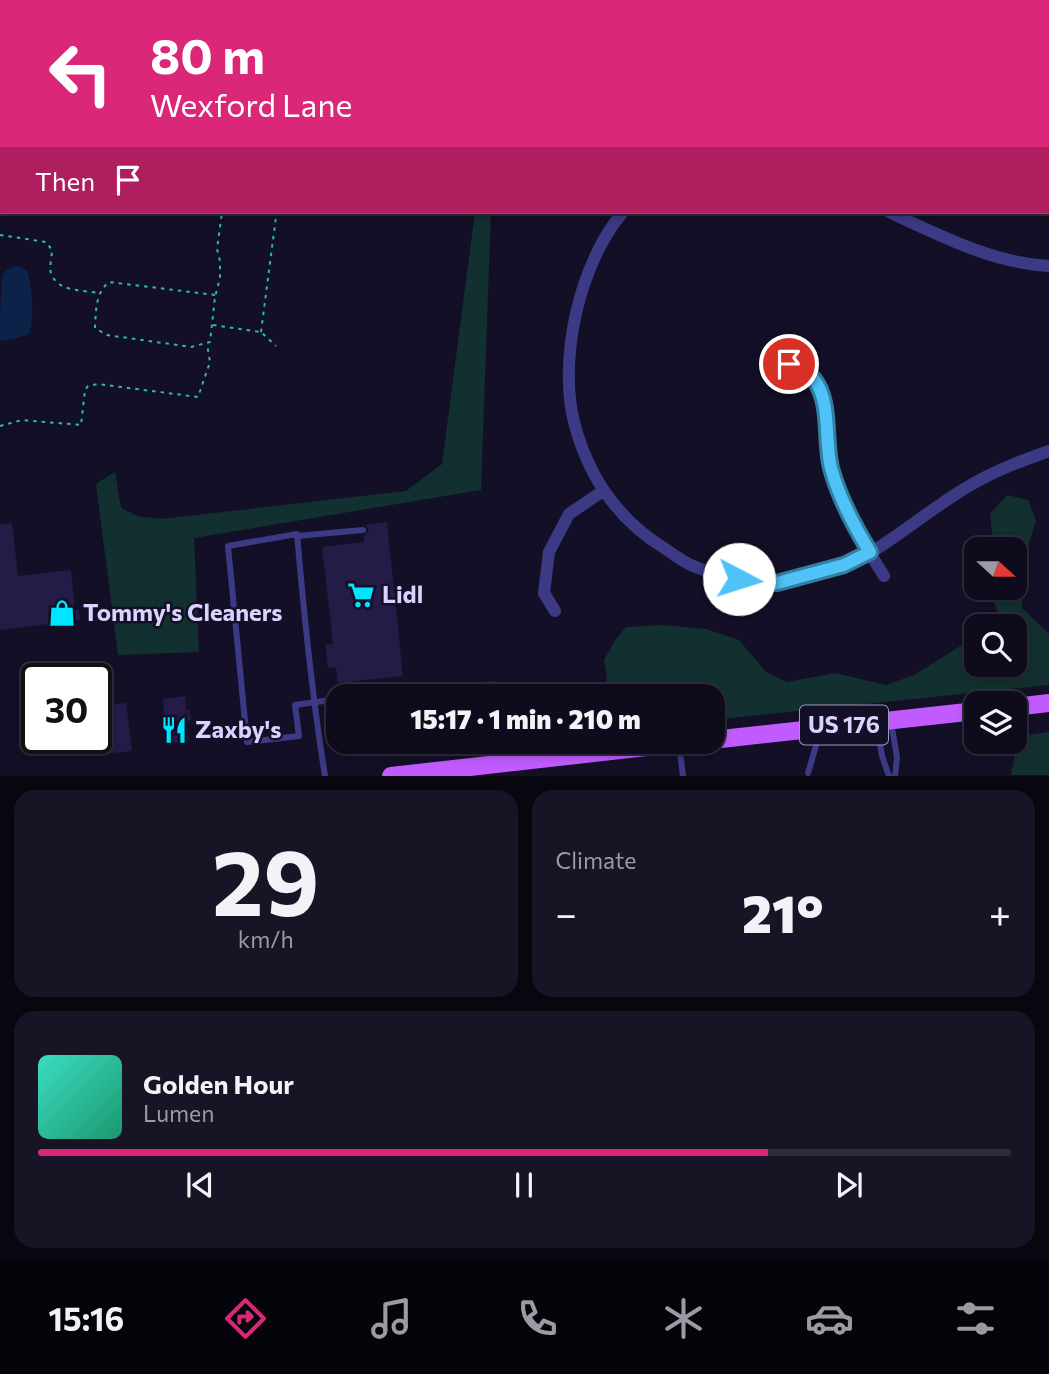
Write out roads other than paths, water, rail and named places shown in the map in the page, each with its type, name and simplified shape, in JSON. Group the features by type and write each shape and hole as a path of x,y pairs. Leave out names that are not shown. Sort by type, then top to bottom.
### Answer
{"main road":[{"path":"1027,706 1049,703"},
{"name":"US 176","path":"725,739 964,712"},
{"path":"391,775 494,770 607,754"}],"street":[{"path":"622,214 606,236 583,289 569,358 570,406 582,450 603,491 644,536 691,565 739,579 777,583 844,565 870,552 976,481 1018,461 1049,452"},
{"path":"892,214 955,242 1000,257 1049,266"},
{"path":"769,366 789,364 812,377 822,399 830,465 836,485 853,523 884,576"},
{"path":"555,611 544,593 549,552 569,514 603,491"}],"lane":[{"path":"326,700 295,705 299,736 247,742 228,546 297,534 363,530"},
{"path":"297,536 326,775"},
{"path":"884,721 882,755 889,775"},
{"path":"884,721 897,757 895,775"},
{"path":"808,774 821,728"},
{"path":"682,775 684,754"}],"water":[{"path":"17,266 27,270 29,277 31,328 29,334 0,341 3,274"}],"place":[{"name":"Lidl","path":"361,595"},
{"name":"Tommy's Cleaners","path":"62,613"},
{"name":"Zaxby's","path":"174,730"}]}
